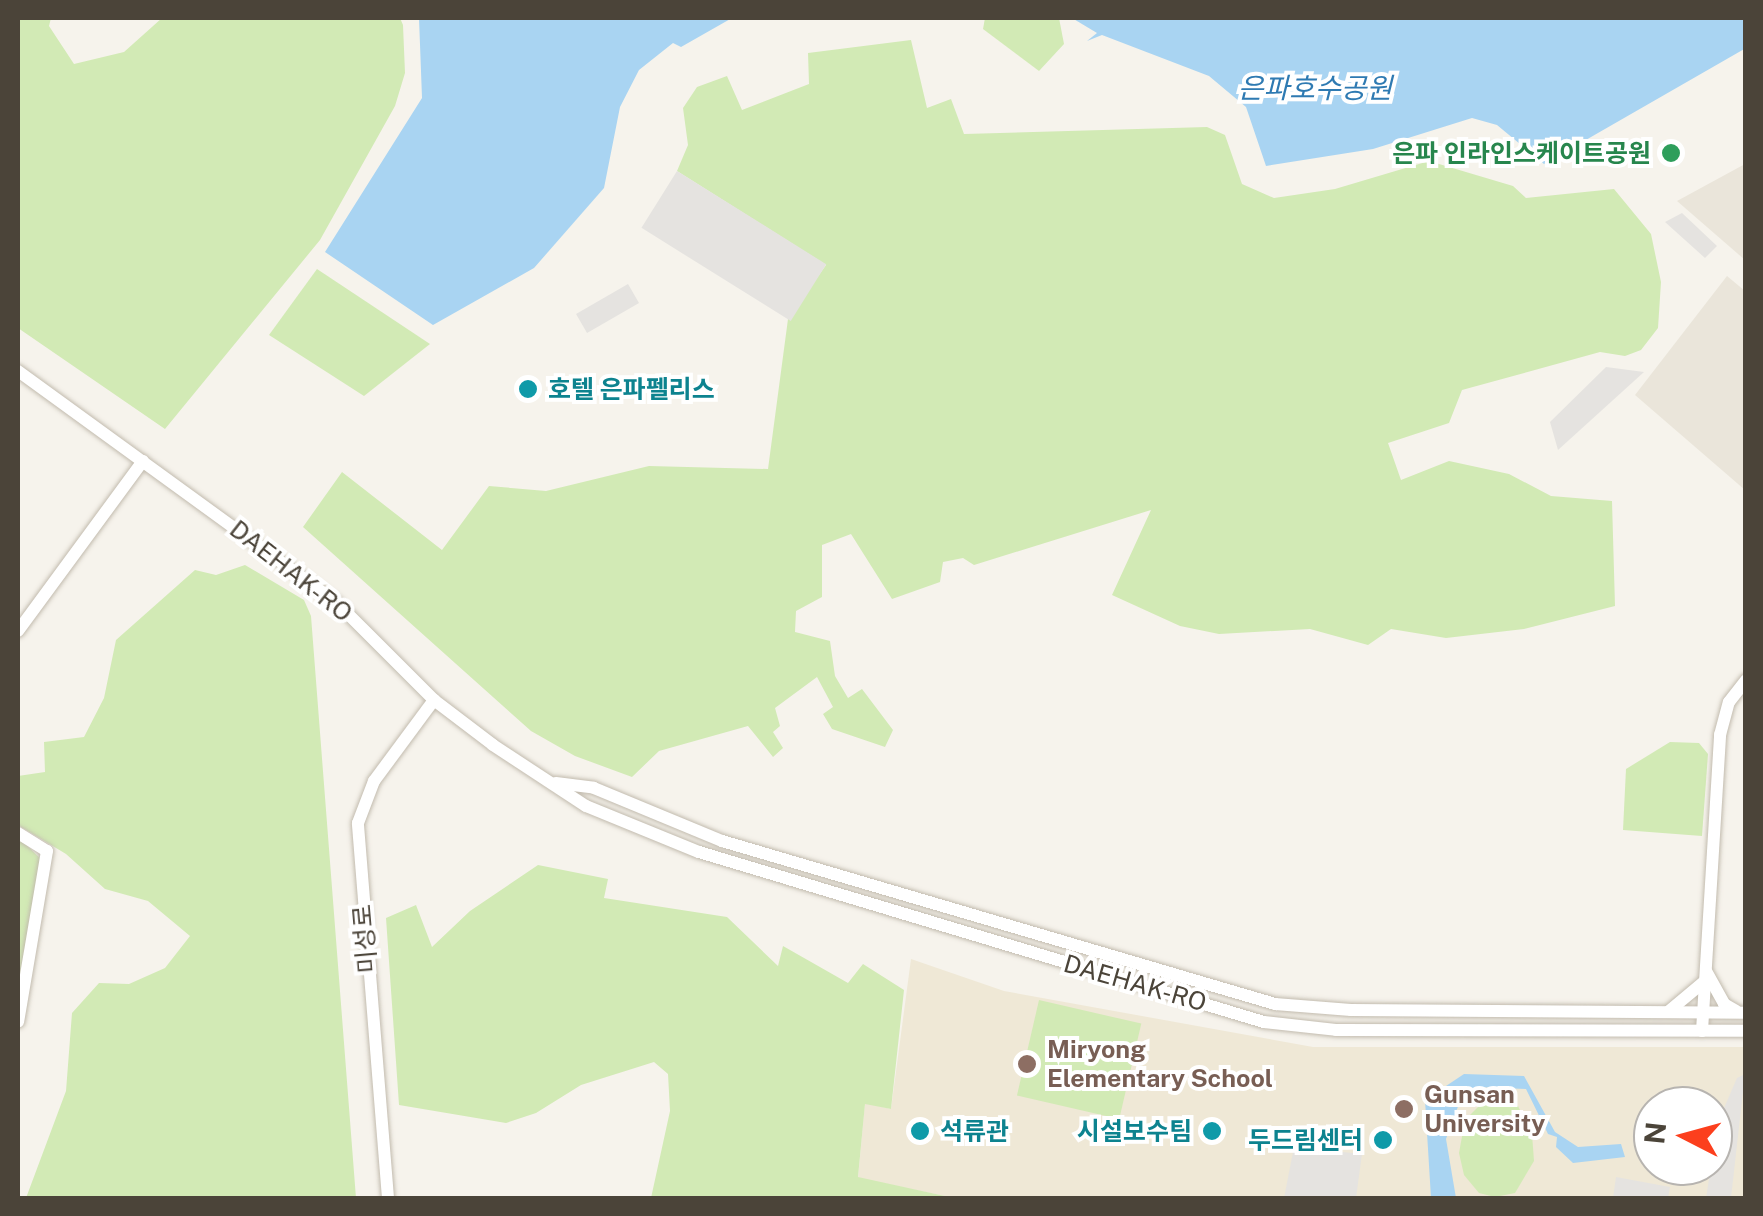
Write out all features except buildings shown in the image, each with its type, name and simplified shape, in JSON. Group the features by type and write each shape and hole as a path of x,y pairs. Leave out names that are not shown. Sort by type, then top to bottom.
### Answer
{"street":[{"name":"DAEHAK-RO","path":"18,371 336,602 434,700 586,806 740,866 1264,1022 1336,1030 1746,1031"},
{"path":"18,631 143,461"},
{"path":"1702,1031 1720,735 1729,702 1746,680"},
{"name":"미성로","path":"388,1198 358,824 374,781 434,700"},
{"name":"DAEHAK-RO","path":"554,782 594,788 732,844 1275,1004 1351,1010 1742,1012"},
{"path":"18,833 47,851 18,1022"},
{"path":"1665,1012 1688,1000 1705,976"},
{"path":"1705,976 1724,1004 1742,1012"}],"shaded area":[{"path":"1745,164 1745,260 1677,201"},
{"path":"677,171 826,264 791,321 641,228"},
{"path":"1682,213 1717,246 1705,258 1665,222"},
{"path":"1727,276 1745,291 1745,490 1635,395"},
{"path":"628,284 639,303 587,333 576,314"},
{"path":"1606,367 1644,372 1558,450 1550,422"},
{"name":"Gunsan University","path":"911,959 1004,991 1313,1047 1745,1047 1745,1198 954,1198 858,1178 865,1103 891,1109"},
{"path":"1745,1074 1733,1180 1733,1087 1737,1078"},
{"path":"1294,1147 1362,1154 1356,1198 1284,1198"},
{"path":"1616,1177 1633,1180 1633,1186 1670,1187 1668,1198 1613,1198"},
{"path":"1708,1186 1732,1186 1731,1198 1706,1198"}],"green space":[{"path":"18,18 51,18 49,26 74,64 124,52 162,18 400,18 403,25 405,73 395,106 320,240 165,429 18,328"},
{"path":"985,18 1059,18 1064,44 1039,71 983,29"},
{"path":"911,40 927,108 951,99 964,134 1207,127 1225,135 1242,184 1274,198 1335,189 1429,161 1513,186 1526,198 1614,189 1651,234 1661,282 1658,328 1641,350 1625,356 1600,352 1462,390 1449,423 1388,443 1401,480 1449,461 1509,474 1551,496 1612,501 1615,606 1524,629 1446,638 1391,629 1368,645 1310,629 1219,634 1180,626 1112,595 1151,510 974,565 963,558 943,562 940,582 892,599 851,534 822,545 822,597 796,611 795,632 830,641 835,676 848,698 862,689 893,730 885,747 832,729 823,714 833,707 817,677 775,708 780,726 773,732 783,748 773,757 748,726 659,751 632,777 575,756 531,731 303,527 342,472 442,550 489,486 546,491 649,466 768,469 788,319 826,265 677,171 688,145 683,108 697,87 727,76 742,110 809,84 808,53"},
{"path":"317,269 430,344 364,396 269,335"},
{"path":"245,565 304,600 311,616 356,1198 26,1198 66,1091 72,1013 99,983 129,984 165,968 190,936 148,901 105,889 66,854 18,825 18,776 45,772 44,742 84,737 104,698 116,640 195,570 216,575"},
{"path":"1670,742 1699,743 1708,754 1702,836 1623,830 1626,769"},
{"path":"18,837 43,861 18,1011"},
{"path":"538,865 608,879 604,898 727,917 778,966 783,946 848,983 863,964 904,990 891,1109 865,1104 858,1177 954,1198 651,1198 670,1111 668,1074 654,1062 581,1085 536,1113 506,1123 399,1105 386,918 416,905 432,947 470,911"},
{"path":"1039,1000 1141,1024 1119,1119 1017,1095"},
{"path":"1501,1100 1518,1106 1532,1134 1534,1161 1515,1193 1495,1197 1479,1193 1464,1175 1459,1153 1465,1120 1482,1103"}],"water":[{"path":"419,18 732,18 681,47 673,43 639,70 620,107 604,188 534,268 433,325 325,252 422,98"},
{"name":"은파호수공원","path":"1072,18 1745,18 1746,48 1544,164 1497,125 1472,118 1373,149 1266,166 1246,107 1209,76 1102,35 1087,41 1097,33"},
{"path":"1464,1074 1524,1076 1555,1132 1578,1147 1621,1144 1625,1157 1573,1163 1556,1147 1557,1137 1548,1134 1526,1089 1476,1087 1463,1093 1446,1139 1456,1198 1431,1198 1425,1100"}],"place":[{"name":"은파 인라인스케이트공원","path":"1671,153"},
{"name":"호텔 은파펠리스","path":"528,389"},
{"name":"Miryong Elementary School","path":"1027,1064"},
{"name":"Gunsan University","path":"1404,1109"},
{"name":"석류관","path":"920,1131"},
{"name":"시설보수팀","path":"1212,1131"},
{"name":"두드림센터","path":"1383,1140"}]}
